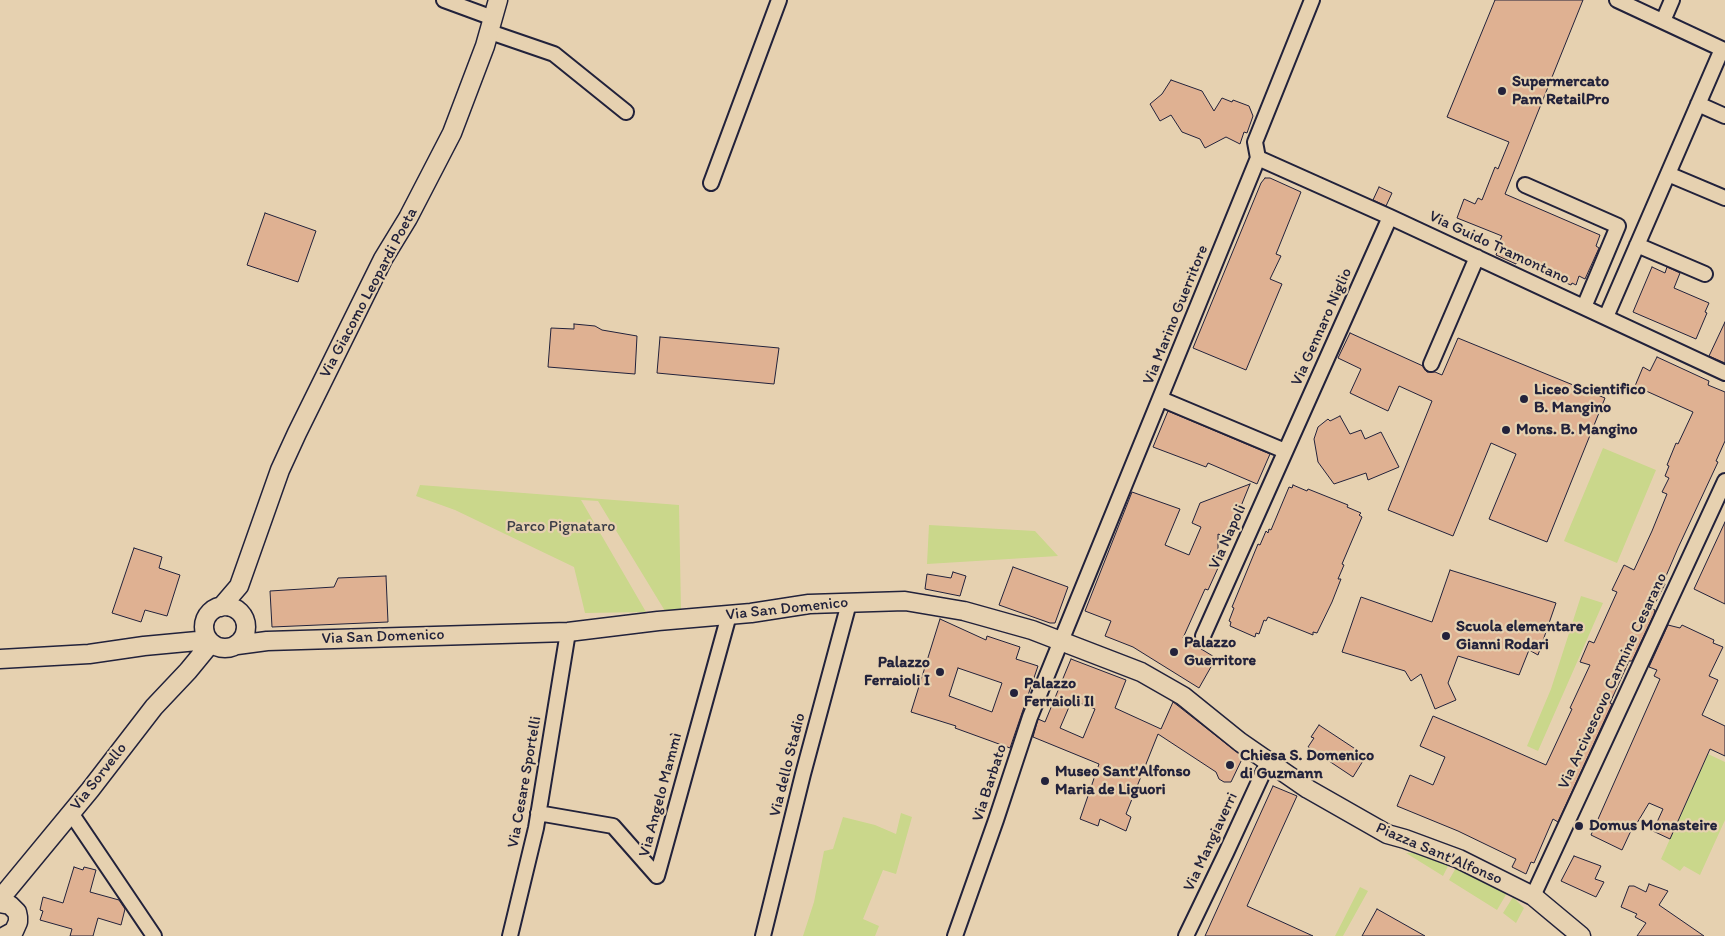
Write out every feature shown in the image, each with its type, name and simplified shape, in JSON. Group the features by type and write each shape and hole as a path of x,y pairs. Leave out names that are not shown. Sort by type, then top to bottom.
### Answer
{"street":[{"path":"444,0 554,54 626,112"},
{"name":"Via Giacomo Leopardi Poeta","path":"239,586 280,470 365,293 408,218 452,133 492,25 498,0"},
{"path":"711,184 779,0"},
{"name":"Via Marino Guerritore","path":"1061,642 1258,158 1255,142 1312,0"},
{"path":"1606,317 1724,47 1617,0"},
{"path":"1662,21 1672,0"},
{"path":"1698,104 1725,116"},
{"name":"Via Guido Tramontano","path":"1258,158 1725,372"},
{"path":"1668,174 1725,198"},
{"path":"1525,185 1618,226 1584,307"},
{"name":"Via Gennaro Niglio","path":"1285,451 1390,217"},
{"path":"1638,244 1705,274"},
{"path":"1432,364 1477,257"},
{"path":"1160,399 1285,451"},
{"name":"Via Napoli","path":"1203,636 1285,451"},
{"name":"Via Arcivescovo Carmine Cesarano","path":"1533,896 1725,480"},
{"path":"239,586 245,634 217,640 210,612 222,606 239,586"},
{"name":"Via San Domenico","path":"0,659 89,654 144,646 217,640 266,641 568,632 809,604 905,601 964,611 1032,630 1141,672 1183,696 1268,762"},
{"name":"Via dello Stadio","path":"763,936 848,603"},
{"path":"222,606 232,607 266,641"},
{"name":"Via Angelo Mammì","path":"538,814 613,826 656,876 729,614"},
{"name":"Via Cesare Sportelli","path":"510,936 538,814 568,632"},
{"name":"Via Sorvello","path":"12,934 18,922 18,917 5,903 13,885 154,708 217,640"},
{"name":"Via Barbato","path":"955,936 1030,717 1061,642"},
{"name":"Piazza Sant'Alfonso","path":"1268,762 1308,789 1387,834 1458,860 1533,896 1582,936"},
{"name":"Via Mangiaverri","path":"1186,936 1268,762"},
{"path":"71,813 154,936"}],"green space":[{"path":"1603,448 1656,470 1617,563 1564,541"},
{"name":"Parco Pignataro","path":"420,485 679,505 681,610 665,611 598,501 581,500 646,612 585,613 574,567 455,510 416,496"},
{"path":"929,525 1035,531 1058,556 927,564"},
{"path":"1581,596 1603,603 1538,751 1527,746 1551,689"},
{"path":"1708,754 1725,762 1725,820 1700,875 1684,866 1680,871 1661,859"},
{"path":"901,813 912,817 896,874 883,870 863,919 879,926 875,936 803,936 814,902 824,851 833,849 843,817 875,825 896,834"},
{"path":"1427,852 1450,862 1443,876 1406,853"},
{"path":"1457,866 1507,893 1497,910 1449,880"},
{"path":"1360,887 1368,891 1343,936 1335,936"},
{"path":"1513,897 1524,908 1516,923 1503,913"}],"building":[{"path":"1495,0 1583,0 1505,194 1600,235 1596,246 1599,248 1585,279 1579,276 1576,285 1572,283 1571,285 1517,261 1516,264 1496,255 1497,252 1495,251 1502,236 1457,218 1464,199 1475,204 1478,198 1482,200 1495,167 1498,169 1509,142 1447,117"},
{"path":"1171,80 1202,91 1214,111 1222,98 1249,106 1253,116 1247,133 1244,132 1240,144 1226,137 1205,148 1200,139 1182,132 1171,115 1160,121 1150,104 1162,94"},
{"path":"1265,178 1270,178 1301,192 1276,254 1281,256 1270,279 1282,284 1246,370 1193,348 1261,183"},
{"path":"1379,187 1392,193 1386,206 1373,200"},
{"path":"265,213 316,231 298,282 247,265"},
{"path":"1652,267 1665,273 1667,267 1680,273 1674,288 1709,303 1705,312 1707,313 1696,339 1633,312"},
{"path":"1725,322 1725,363 1709,356"},
{"path":"574,324 595,326 602,330 637,336 635,374 548,367 551,328 574,329"},
{"name":"Mons. B. Mangino","path":"1350,333 1423,366 1427,372 1435,372 1442,375 1458,338 1605,398 1547,542 1489,519 1516,454 1491,443 1453,536 1388,510 1432,401 1399,386 1388,411 1350,393 1361,369 1338,358"},
{"path":"660,337 779,348 774,384 657,373"},
{"path":"1657,357 1709,381 1708,385 1725,392 1725,441 1716,461 1718,462 1663,583 1665,584 1652,609 1655,610 1654,614 1632,661 1629,661 1610,703 1612,704 1558,822 1553,819 1534,863 1531,862 1526,874 1512,867 1516,859 1458,831 1397,806 1410,775 1433,785 1445,757 1420,746 1433,716 1546,765 1590,665 1580,662 1589,641 1594,643 1617,592 1612,590 1624,565 1634,570 1652,531 1667,494 1662,492 1669,478 1665,476 1669,466 1667,465 1676,443 1678,444 1693,412 1635,386 1643,367 1650,371"},
{"path":"1168,411 1270,454 1257,484 1208,463 1206,467 1153,447"},
{"path":"1340,416 1350,434 1361,430 1365,439 1381,432 1399,467 1368,480 1366,473 1334,484 1318,462 1314,439 1318,427 1328,419 1330,421"},
{"path":"1250,484 1228,538 1218,534 1218,568 1208,590 1205,589 1183,638 1216,658 1199,688 1133,647 1105,636 1111,621 1085,611 1132,492 1180,509 1165,545 1189,555 1201,527 1192,523 1200,503"},
{"path":"1293,485 1348,505 1347,507 1361,513 1359,515 1362,517 1342,564 1344,565 1338,579 1341,579 1317,633 1313,632 1313,635 1268,617 1266,621 1264,620 1259,634 1256,633 1255,637 1230,626 1231,622 1229,621 1234,608 1232,607 1258,544 1260,545 1266,531 1268,533 1269,529 1271,530 1289,487 1292,488"},
{"path":"1725,522 1725,604 1694,589"},
{"path":"134,548 162,557 159,568 180,575 167,616 145,610 141,622 112,613"},
{"path":"1013,567 1068,587 1055,623 1050,623 999,605"},
{"name":"Scuola elementare Gianni Rodari","path":"1450,570 1556,603 1538,655 1529,650 1519,675 1458,656 1448,683 1456,700 1435,709 1421,674 1411,681 1405,671 1342,652 1361,597 1432,622"},
{"path":"953,572 966,576 960,596 925,589 927,574 951,578"},
{"path":"386,576 388,622 272,627 270,591 334,587 338,578"},
{"path":"940,619 986,640 987,636 1020,647 1016,659 1038,666 1010,748 955,728 956,726 911,712","holes":["958,668 1002,683 992,712 949,696"]},
{"path":"1668,625 1680,628 1682,625 1714,640 1713,643 1723,647 1709,676 1718,680 1702,715 1725,726 1725,756 1710,749 1670,839 1653,831 1663,809 1649,803 1637,823 1635,822 1622,850 1591,835 1660,679 1654,676 1657,670 1649,667"},
{"path":"1071,659 1126,680 1115,708 1161,729 1173,702 1243,757 1231,782 1224,782 1219,779 1216,772 1158,734 1126,814 1131,817 1126,831 1100,819 1098,826 1080,819 1099,764 1033,737 1038,719 1045,722","holes":["1072,700 1095,709 1083,738 1060,728"]},
{"path":"1319,725 1366,756 1353,777 1308,747 1314,738 1311,737"},
{"path":"1273,786 1297,796 1247,906 1313,936 1205,936"},
{"path":"1574,856 1601,866 1595,879 1604,882 1596,897 1561,881"},
{"path":"74,867 83,870 84,867 96,870 90,892 119,900 125,909 121,925 98,918 93,936 70,936 72,929 40,920 43,911 40,910 43,897 63,903"},
{"path":"1649,884 1668,891 1659,905 1704,936 1637,936 1646,923 1635,917 1637,914 1621,907 1629,886 1634,886 1646,892"},
{"path":"1377,909 1425,936 1362,936"}],"place":[{"name":"Supermercato Pam RetailPro","path":"1502,91"},
{"name":"Liceo Scientifico B. Mangino","path":"1524,399"},
{"name":"Mons. B. Mangino","path":"1506,430"},
{"name":"Scuola elementare Gianni Rodari","path":"1446,636"},
{"name":"Palazzo Guerritore","path":"1174,652"},
{"name":"Palazzo Ferraioli I","path":"940,672"},
{"name":"Palazzo Ferraioli II","path":"1014,693"},
{"name":"Chiesa S. Domenico di Guzmann","path":"1230,765"},
{"name":"Museo Sant'Alfonso Maria de Liguori","path":"1045,781"},
{"name":"Domus Monasteire","path":"1579,826"}]}
